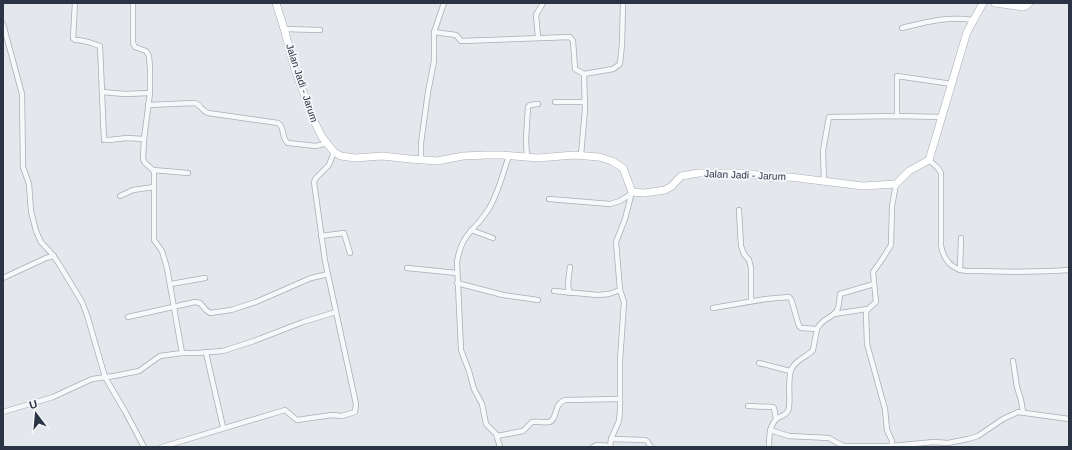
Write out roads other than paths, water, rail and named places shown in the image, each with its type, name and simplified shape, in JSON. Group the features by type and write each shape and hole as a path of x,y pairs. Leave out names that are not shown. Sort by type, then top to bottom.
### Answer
{"street":[{"path":"74,3 73,38 75,40 87,40 92,44 100,46 104,140 127,138 144,139"},
{"path":"133,3 133,43 135,46 148,53 150,68 150,93 144,139 144,161 153,170 188,173"},
{"name":"Jalan Jadi - Jarum","path":"276,3 295,70 315,123 322,137 334,152"},
{"path":"421,160 421,143 434,61 434,32 444,3"},
{"path":"538,37 536,15 543,3"},
{"path":"434,32 456,35 461,41 571,37 573,41 575,70 584,74 613,69 620,64 623,3"},
{"path":"769,447 770,430 776,419 785,414 789,409 790,371 796,363 813,350 817,329 821,322 834,314 867,309 876,302 873,272 891,245 892,206 896,184 908,171 930,160 967,32 983,3"},
{"path":"995,3 1023,7 1029,3"},
{"path":"902,28 942,18 973,20"},
{"path":"3,24 22,94 23,167 29,184 33,220 39,239 54,256 70,281 85,310 105,377 144,447"},
{"path":"284,29 320,30"},
{"path":"581,155 585,102 584,74"},
{"path":"897,116 897,75 952,84"},
{"path":"102,92 125,94 150,93"},
{"path":"555,102 585,102"},
{"path":"148,105 195,103 208,113 278,123 283,127 284,139 288,143 316,146 328,143"},
{"path":"526,158 528,107 530,105 538,104"},
{"path":"824,182 824,151 829,117 943,117"},
{"path":"162,447 285,410 297,420 332,415 342,416 355,412 356,404 321,236 314,182 329,165 334,152 345,157 382,156 421,160 444,160 463,156 487,155 526,158 581,155 612,160 619,164 625,171 632,193 625,219 616,242 620,290 624,300 620,361 619,421 611,439 610,446 597,445 593,447"},
{"path":"500,447 497,436 486,424 482,404 474,388 470,371 462,354 457,273 459,250 463,240 492,203 509,156"},
{"path":"930,160 940,170 942,177 942,253 953,266 960,270 1028,272 1069,270"},
{"path":"153,170 154,240 162,251 171,284 182,353"},
{"name":"Jalan Jadi - Jarum","path":"632,193 665,190 672,186 681,176 699,173 746,173 773,178 790,177 863,186 896,184"},
{"path":"120,196 133,190 154,187"},
{"path":"549,200 610,204 620,201 632,193"},
{"path":"739,210 741,246 744,254 749,260 751,268 751,302"},
{"path":"471,230 493,238"},
{"path":"321,236 344,233 350,253"},
{"path":"960,270 961,238"},
{"path":"3,278 46,258 54,256"},
{"path":"569,292 568,283 570,266"},
{"path":"407,268 457,273"},
{"path":"128,317 198,302 210,313 230,310 256,302 314,277 328,274"},
{"path":"171,284 205,278"},
{"path":"457,283 503,295 538,300"},
{"path":"834,314 839,306 840,294 874,284"},
{"path":"554,291 598,295 609,294 620,290"},
{"path":"713,308 778,297 788,297 791,300 799,326 801,328 817,329"},
{"path":"867,309 866,344 884,409 887,430 892,446"},
{"path":"3,412 53,397 92,379 139,371 160,356 182,353 206,353 232,348 303,322 336,312"},
{"path":"206,353 223,428"},
{"path":"1014,361 1017,387 1023,412"},
{"path":"759,362 790,371"},
{"path":"497,436 524,431 532,422 550,422 555,415 557,406 564,400 620,399"},
{"path":"748,406 773,407 776,419"},
{"path":"770,430 789,436 829,438 843,446 892,446 924,442 943,445 972,438 987,431 1013,413 1023,412 1069,419"},
{"path":"611,439 645,440 648,441 650,447"}]}
